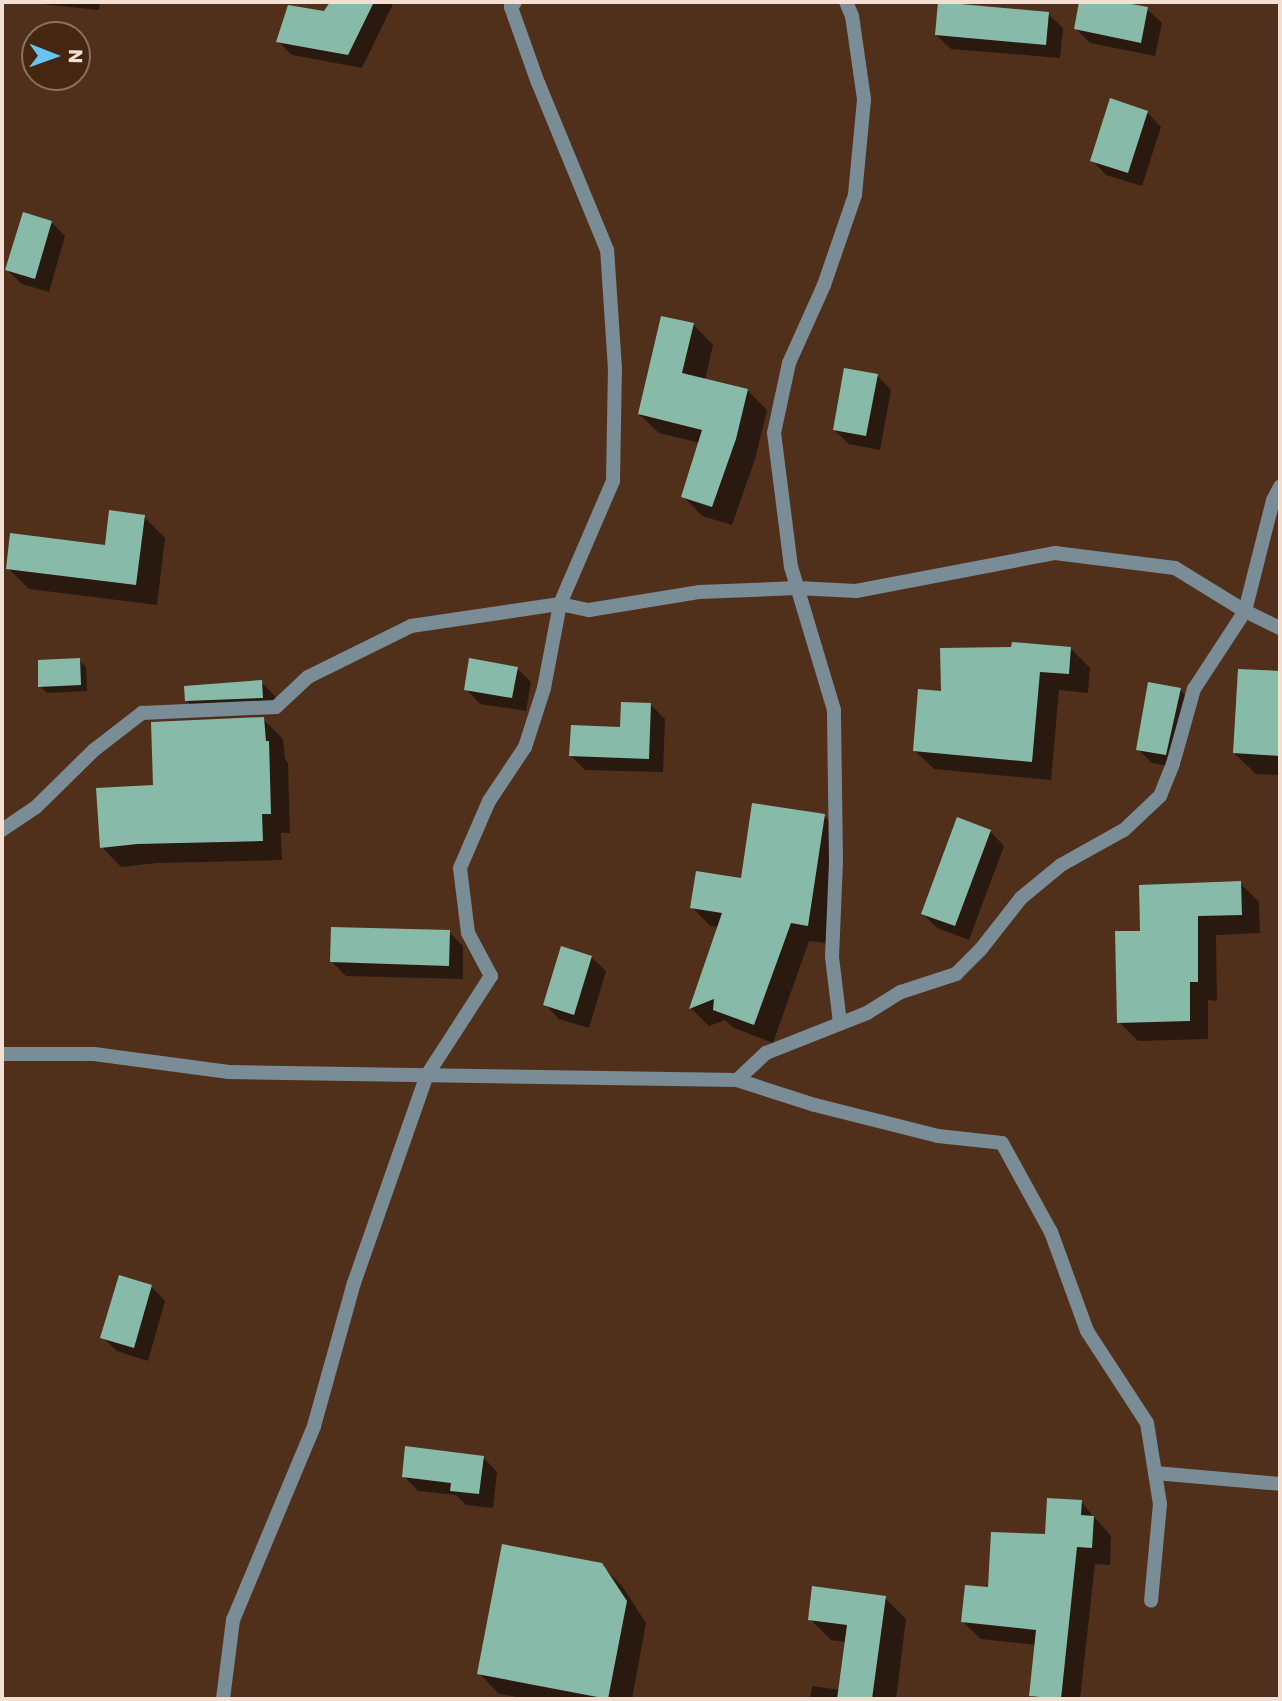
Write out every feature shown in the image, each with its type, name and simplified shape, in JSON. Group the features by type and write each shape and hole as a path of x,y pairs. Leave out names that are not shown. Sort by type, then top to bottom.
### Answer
{"street":[{"path":"223,1699 233,1620 314,1426 354,1283 427,1075 491,976 468,933 460,868 489,801 525,747 547,675 560,604 613,481 615,369 607,250 538,83 511,7 515,2"},
{"path":"839,1023 832,957 836,860 834,710 791,567 774,433 789,363 824,285 855,195 863,99 852,16 846,2"},
{"path":"737,1080 766,1053 867,1013 901,992 956,974 981,949 1021,898 1060,866 1124,830 1160,796 1173,764 1194,689 1245,611 1273,500 1280,487"},
{"path":"2,830 36,807 94,750 142,713 276,707 308,677 411,626 560,604 589,610 699,592 797,588 856,591 1055,552 1175,568 1245,611 1280,628"},
{"path":"2,1054 94,1054 229,1072 737,1080 815,1105 938,1136 1002,1143 1051,1232 1087,1331 1147,1423 1160,1504 1151,1601"},
{"path":"1155,1473 1280,1484"}],"building":[{"path":"330,2 374,2 348,55 276,42 288,5 324,11"},
{"path":"938,2 1049,12 1046,45 935,35"},
{"path":"1079,2 1120,2 1148,7 1141,43 1074,29"},
{"path":"1110,98 1148,111 1128,173 1090,161"},
{"path":"23,212 52,221 35,279 5,270"},
{"path":"661,316 694,323 682,373 748,389 736,439 712,507 681,497 702,430 638,414"},
{"path":"844,368 878,374 866,436 833,430"},
{"path":"109,510 145,515 136,585 6,569 10,533 105,545"},
{"path":"1012,642 1071,647 1069,674 1040,672 1032,762 913,751 918,689 941,691 940,648 1011,647"},
{"path":"80,658 81,685 38,687 38,660"},
{"path":"469,658 518,667 512,698 464,690"},
{"path":"1238,669 1280,671 1280,756 1233,753"},
{"path":"262,680 263,698 185,701 184,686"},
{"path":"1148,682 1181,688 1166,755 1136,750"},
{"path":"621,702 651,703 649,759 569,756 571,725 620,727"},
{"path":"264,717 266,741 269,741 271,814 262,814 263,841 137,844 100,848 96,788 153,785 151,722"},
{"path":"752,803 825,814 808,926 791,923 754,1025 713,1010 714,999 689,1009 722,913 690,908 696,871 741,878"},
{"path":"957,817 991,830 955,926 921,914"},
{"path":"1241,881 1242,915 1198,916 1198,982 1190,982 1190,1021 1117,1023 1115,931 1140,931 1139,885"},
{"path":"331,927 450,930 449,966 330,962"},
{"path":"561,946 592,956 574,1015 543,1005"},
{"path":"119,1275 152,1285 134,1348 100,1338"},
{"path":"405,1446 484,1456 479,1494 450,1491 451,1483 402,1477"},
{"path":"1047,1498 1082,1500 1081,1515 1094,1516 1092,1548 1077,1547 1061,1699 1029,1696 1036,1630 961,1622 965,1585 988,1587 991,1532 1045,1534"},
{"path":"502,1544 602,1563 627,1601 608,1699 477,1674"},
{"path":"812,1586 886,1596 872,1699 837,1699 847,1625 808,1620"}]}
